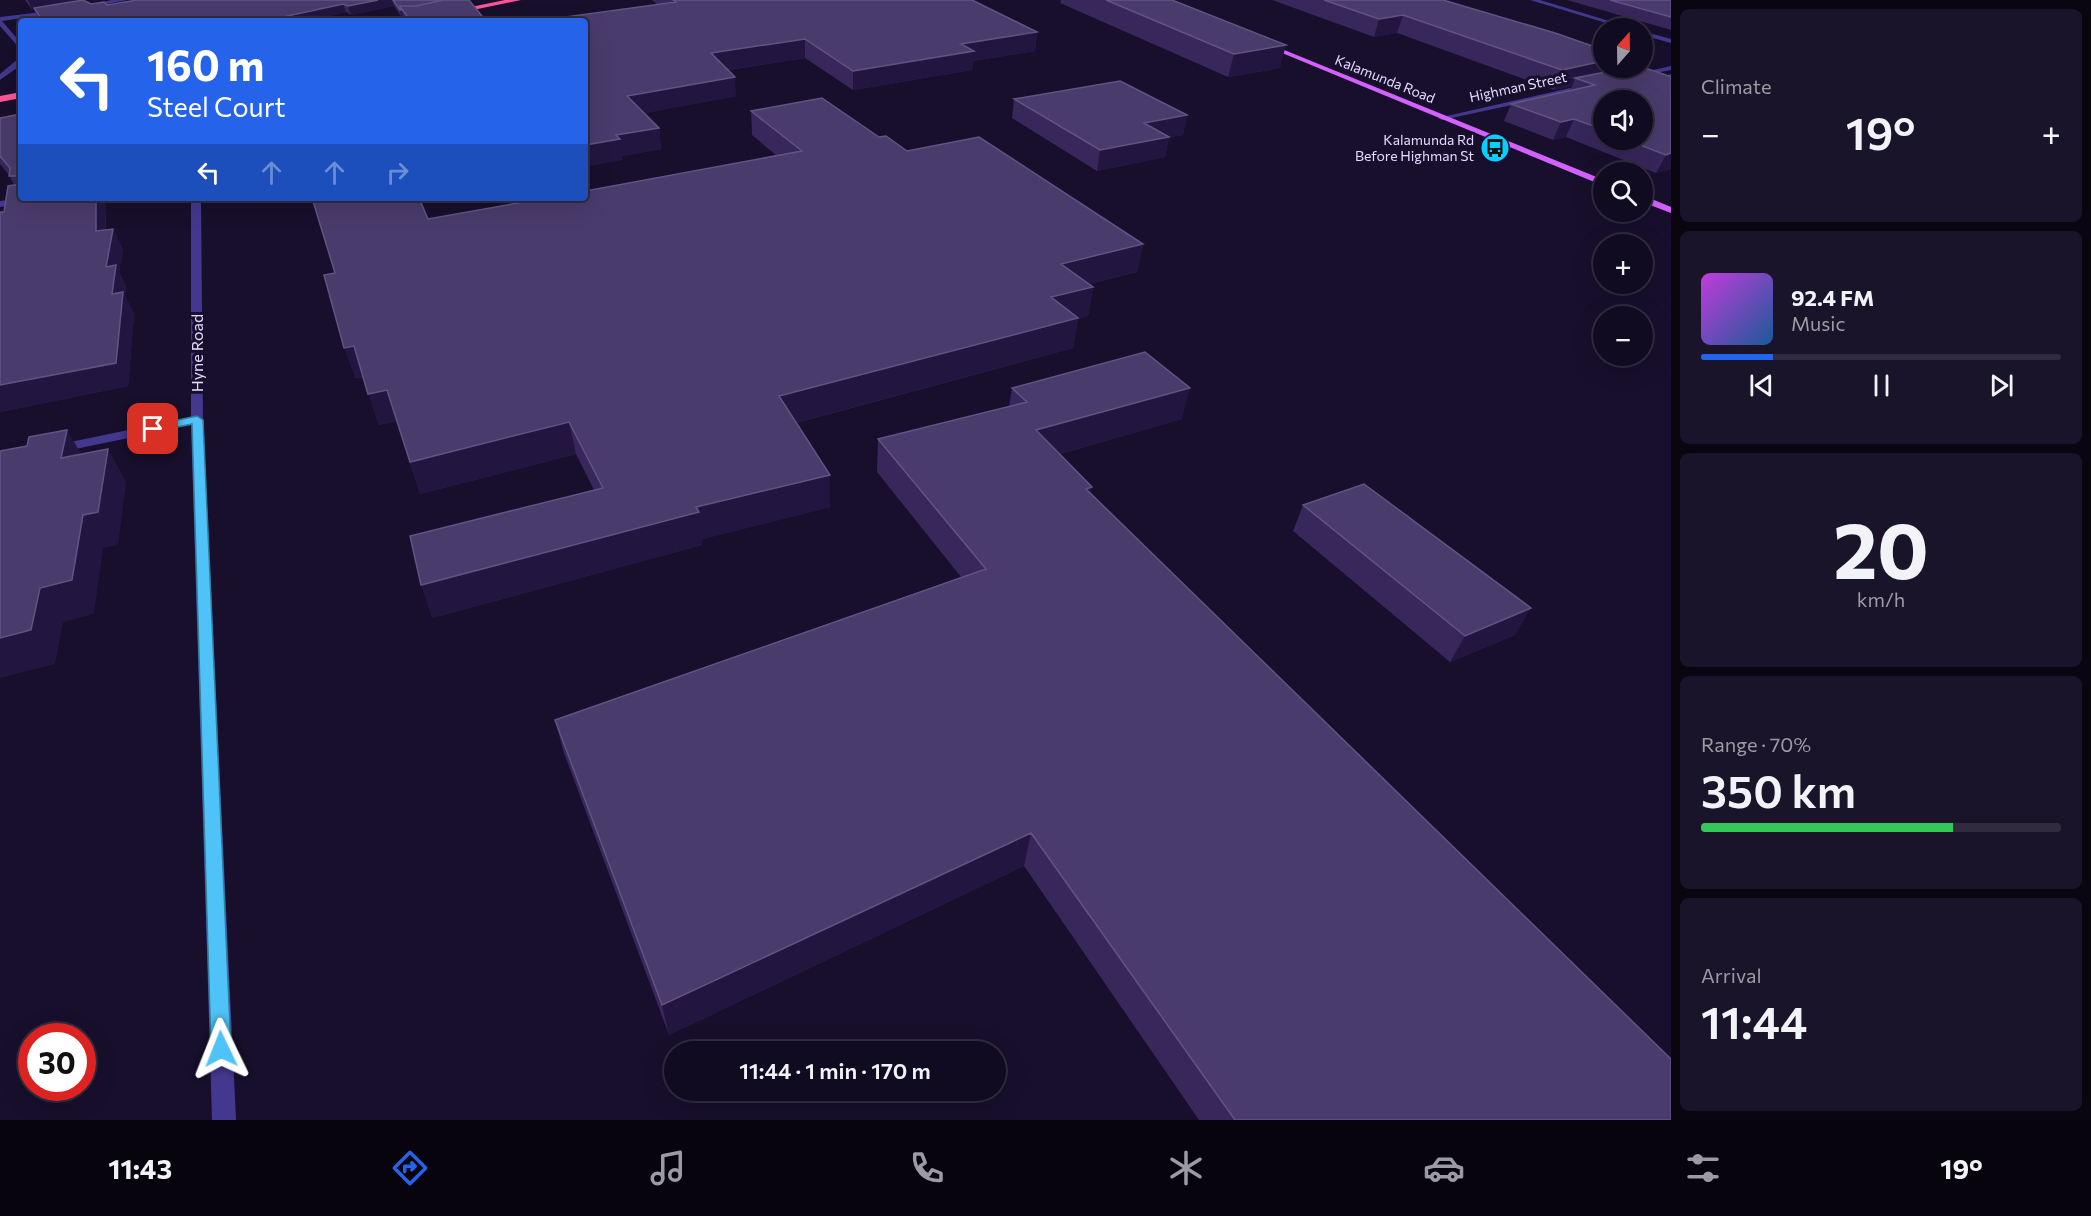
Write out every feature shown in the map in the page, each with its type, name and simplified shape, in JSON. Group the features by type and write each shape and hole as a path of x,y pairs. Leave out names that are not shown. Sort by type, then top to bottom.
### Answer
{"highway":[{"path":"423,18 517,0"},
{"path":"0,99 18,96"}],"main road":[{"name":"Kalamunda Road","path":"1257,41 1593,179"},
{"path":"1653,203 1671,210"}],"street":[{"path":"79,7 124,0"},
{"path":"1533,0 1595,18"},
{"path":"18,44 0,21 68,9"},
{"path":"1653,36 1671,41"},
{"path":"0,78 18,63"},
{"path":"1653,72 1671,68"},
{"name":"Highman Street","path":"1442,117 1602,82"},
{"path":"0,204 20,201"},
{"name":"Hyne Road","path":"196,201 197,420 224,1120"},
{"path":"46,451 197,420"}],"building":[{"path":"83,0 91,4 104,2 107,5 137,0 378,0 348,6 343,4 277,18 41,18 34,8"},
{"path":"393,0 444,0 416,6 400,6 400,10"},
{"path":"444,0 469,0 484,18 408,18 400,6 416,6"},
{"path":"673,0 972,0 1037,32 961,44 974,51 853,71 805,39 711,53 735,77 627,96 659,128 616,135 620,139 588,144 588,18 565,17 676,2"},
{"path":"1106,0 1172,0 1286,45 1234,54"},
{"path":"1324,0 1443,0 1593,46 1593,63 1562,70 1403,15 1379,19"},
{"path":"1610,0 1671,0 1671,17"},
{"path":"1653,71 1671,75 1671,153 1666,155 1653,150 1653,90 1593,90 1593,126 1574,119 1561,122 1511,104 1595,85 1575,78 1593,74 1593,78 1653,78"},
{"path":"1120,81 1187,115 1144,123 1169,137 1100,150 1014,99"},
{"path":"822,98 879,137 886,136 907,151 979,137 1143,244 1061,264 1093,287 1051,297 1078,318 779,396 830,475 696,507 699,512 421,585 410,536 603,488 569,422 410,462 387,390 368,394 354,346 344,348 324,275 335,273 313,201 420,201 428,219 529,201 588,201 588,190 802,151 751,111"},
{"path":"18,115 18,176 9,176 10,168 0,156 0,118"},
{"path":"18,184 18,201 96,201 96,231 113,229 106,267 116,265 112,294 123,292 116,363 0,385 0,212 4,212 8,186"},
{"path":"1145,352 1190,388 1036,430 1092,487 1086,489 1671,1059 1671,1120 1235,1120 1031,833 662,1005 555,720 986,569 878,439 1027,402 1012,388"},
{"path":"67,430 61,458 108,449 98,512 83,515 72,580 40,588 31,630 0,638 0,451 27,446 29,437"},
{"path":"1364,484 1531,608 1465,636 1303,505"}],"place":[{"name":"Kalamunda Rd Before Highman St","path":"1495,148"}],"route":[{"path":"153,429 197,420 221,1049"}]}
